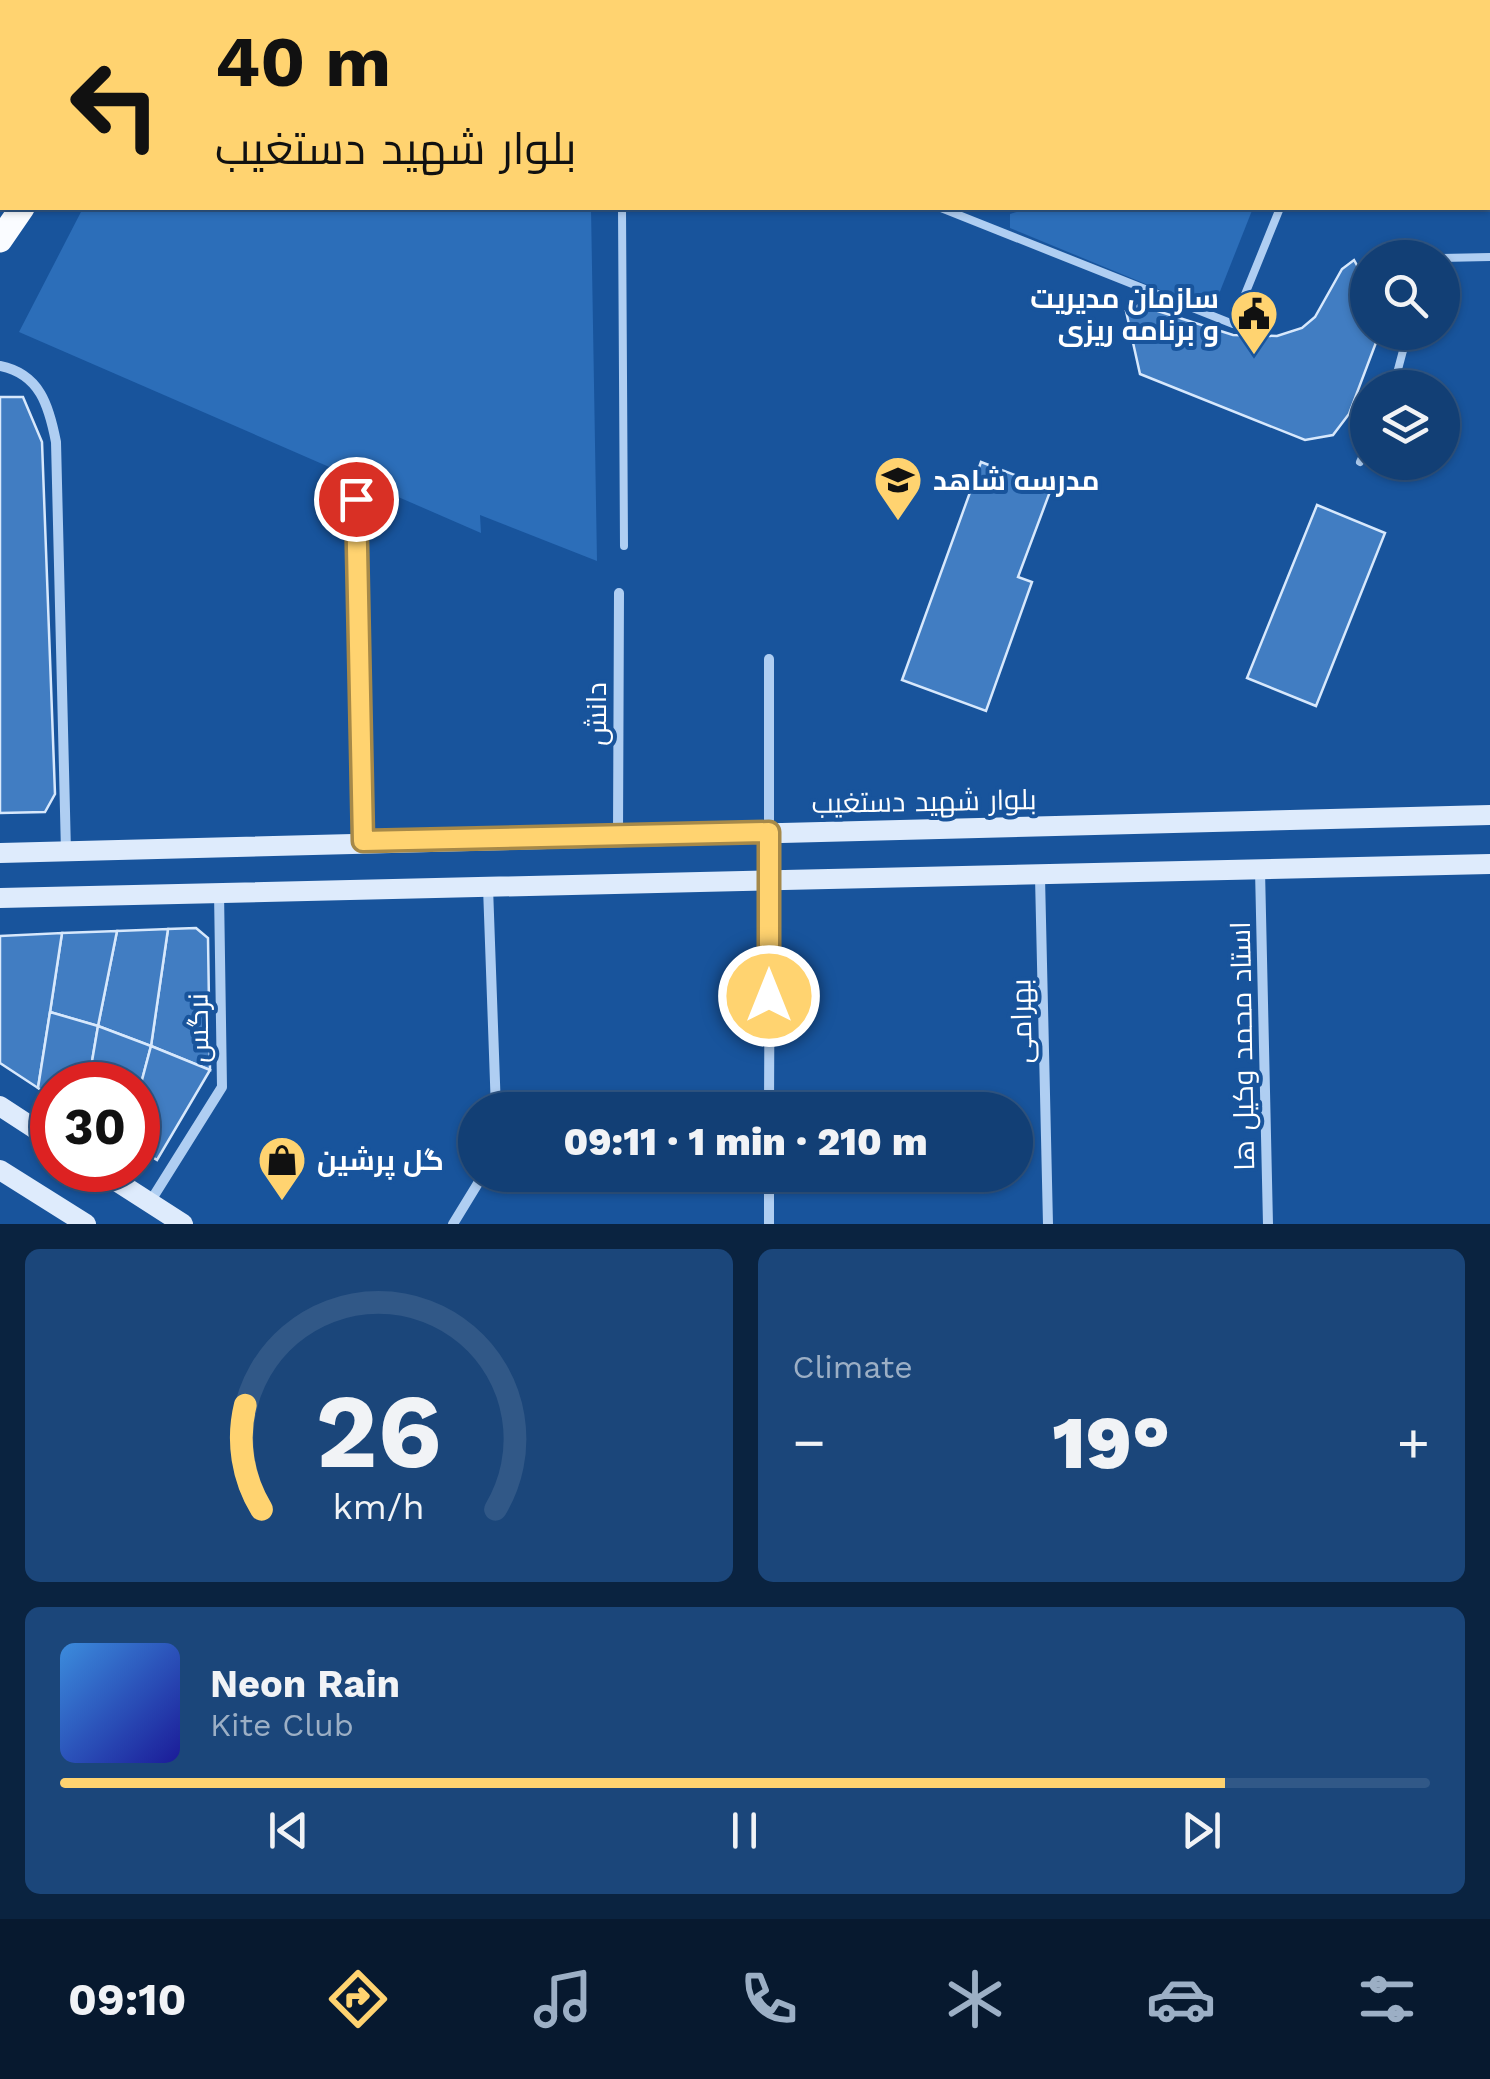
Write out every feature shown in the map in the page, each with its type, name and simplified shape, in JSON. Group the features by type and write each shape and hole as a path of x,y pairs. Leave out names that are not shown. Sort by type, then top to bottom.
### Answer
{"main road":[{"path":"0,240 21,210"}],"street":[{"path":"0,366 19,372 43,394 56,442 66,852"},
{"path":"356,499 363,841"},
{"name":"دانش","path":"618,593 618,836"},
{"path":"769,659 769,1092"},
{"name":"بلوار شهید دستغیب","path":"0,853 1490,815"},
{"path":"0,898 1490,864"},
{"name":"استاد محمد وکیل ها","path":"1260,868 1268,1224"},
{"name":"بهرامی","path":"1040,877 1048,1224"},
{"path":"488,887 495,1092"},
{"name":"نرگس","path":"149,1202 222,1087 219,892"},
{"path":"0,1106 30,1126"},
{"path":"0,1170 86,1224"},
{"path":"133,1192 184,1224"},
{"path":"453,1224 473,1192"},
{"path":"769,1192 769,1224"}],"lane":[{"path":"622,210 624,546"},
{"path":"945,210 1233,324 1279,210"},
{"path":"1460,258 1490,257"}],"shaded area":[{"path":"82,210 591,210 597,561 480,515 481,533 19,332"},
{"path":"1023,210 1252,210 1217,299 1199,306 1010,228 1010,214"}],"building":[{"name":"سازمان مدیریت و برنامه ریزی","path":"1350,263 1350,350 1373,350 1366,370 1350,370 1350,411 1333,435 1305,440 1140,374 1126,311 1139,305 1233,335 1277,336 1302,328 1315,317 1342,269"},
{"path":"0,397 23,397 42,442 55,794 45,812 0,813"},
{"path":"981,462 1051,489 1018,577 1032,582 986,711 902,680"},
{"path":"1317,505 1385,533 1316,706 1247,678"},
{"path":"196,928 208,938 210,1070 151,1046 168,929"},
{"path":"168,929 151,1046 98,1026 117,931"},
{"path":"117,931 98,1026 50,1012 62,933"},
{"path":"62,933 42,1062 30,1062 30,1083 0,1063 0,936"},
{"path":"50,1012 98,1026 92,1062 42,1062"},
{"path":"98,1026 151,1046 147,1062 92,1062"},
{"path":"151,1046 210,1070 160,1155 160,1062 147,1062"}],"place":[{"name":"سازمان مدیریت و برنامه ریزی","path":"1254,356"},
{"name":"مدرسه شاهد","path":"898,522"},
{"name":"گل پرشین","path":"282,1202"}],"route":[{"path":"356,499 363,841 769,832 769,996"}]}
